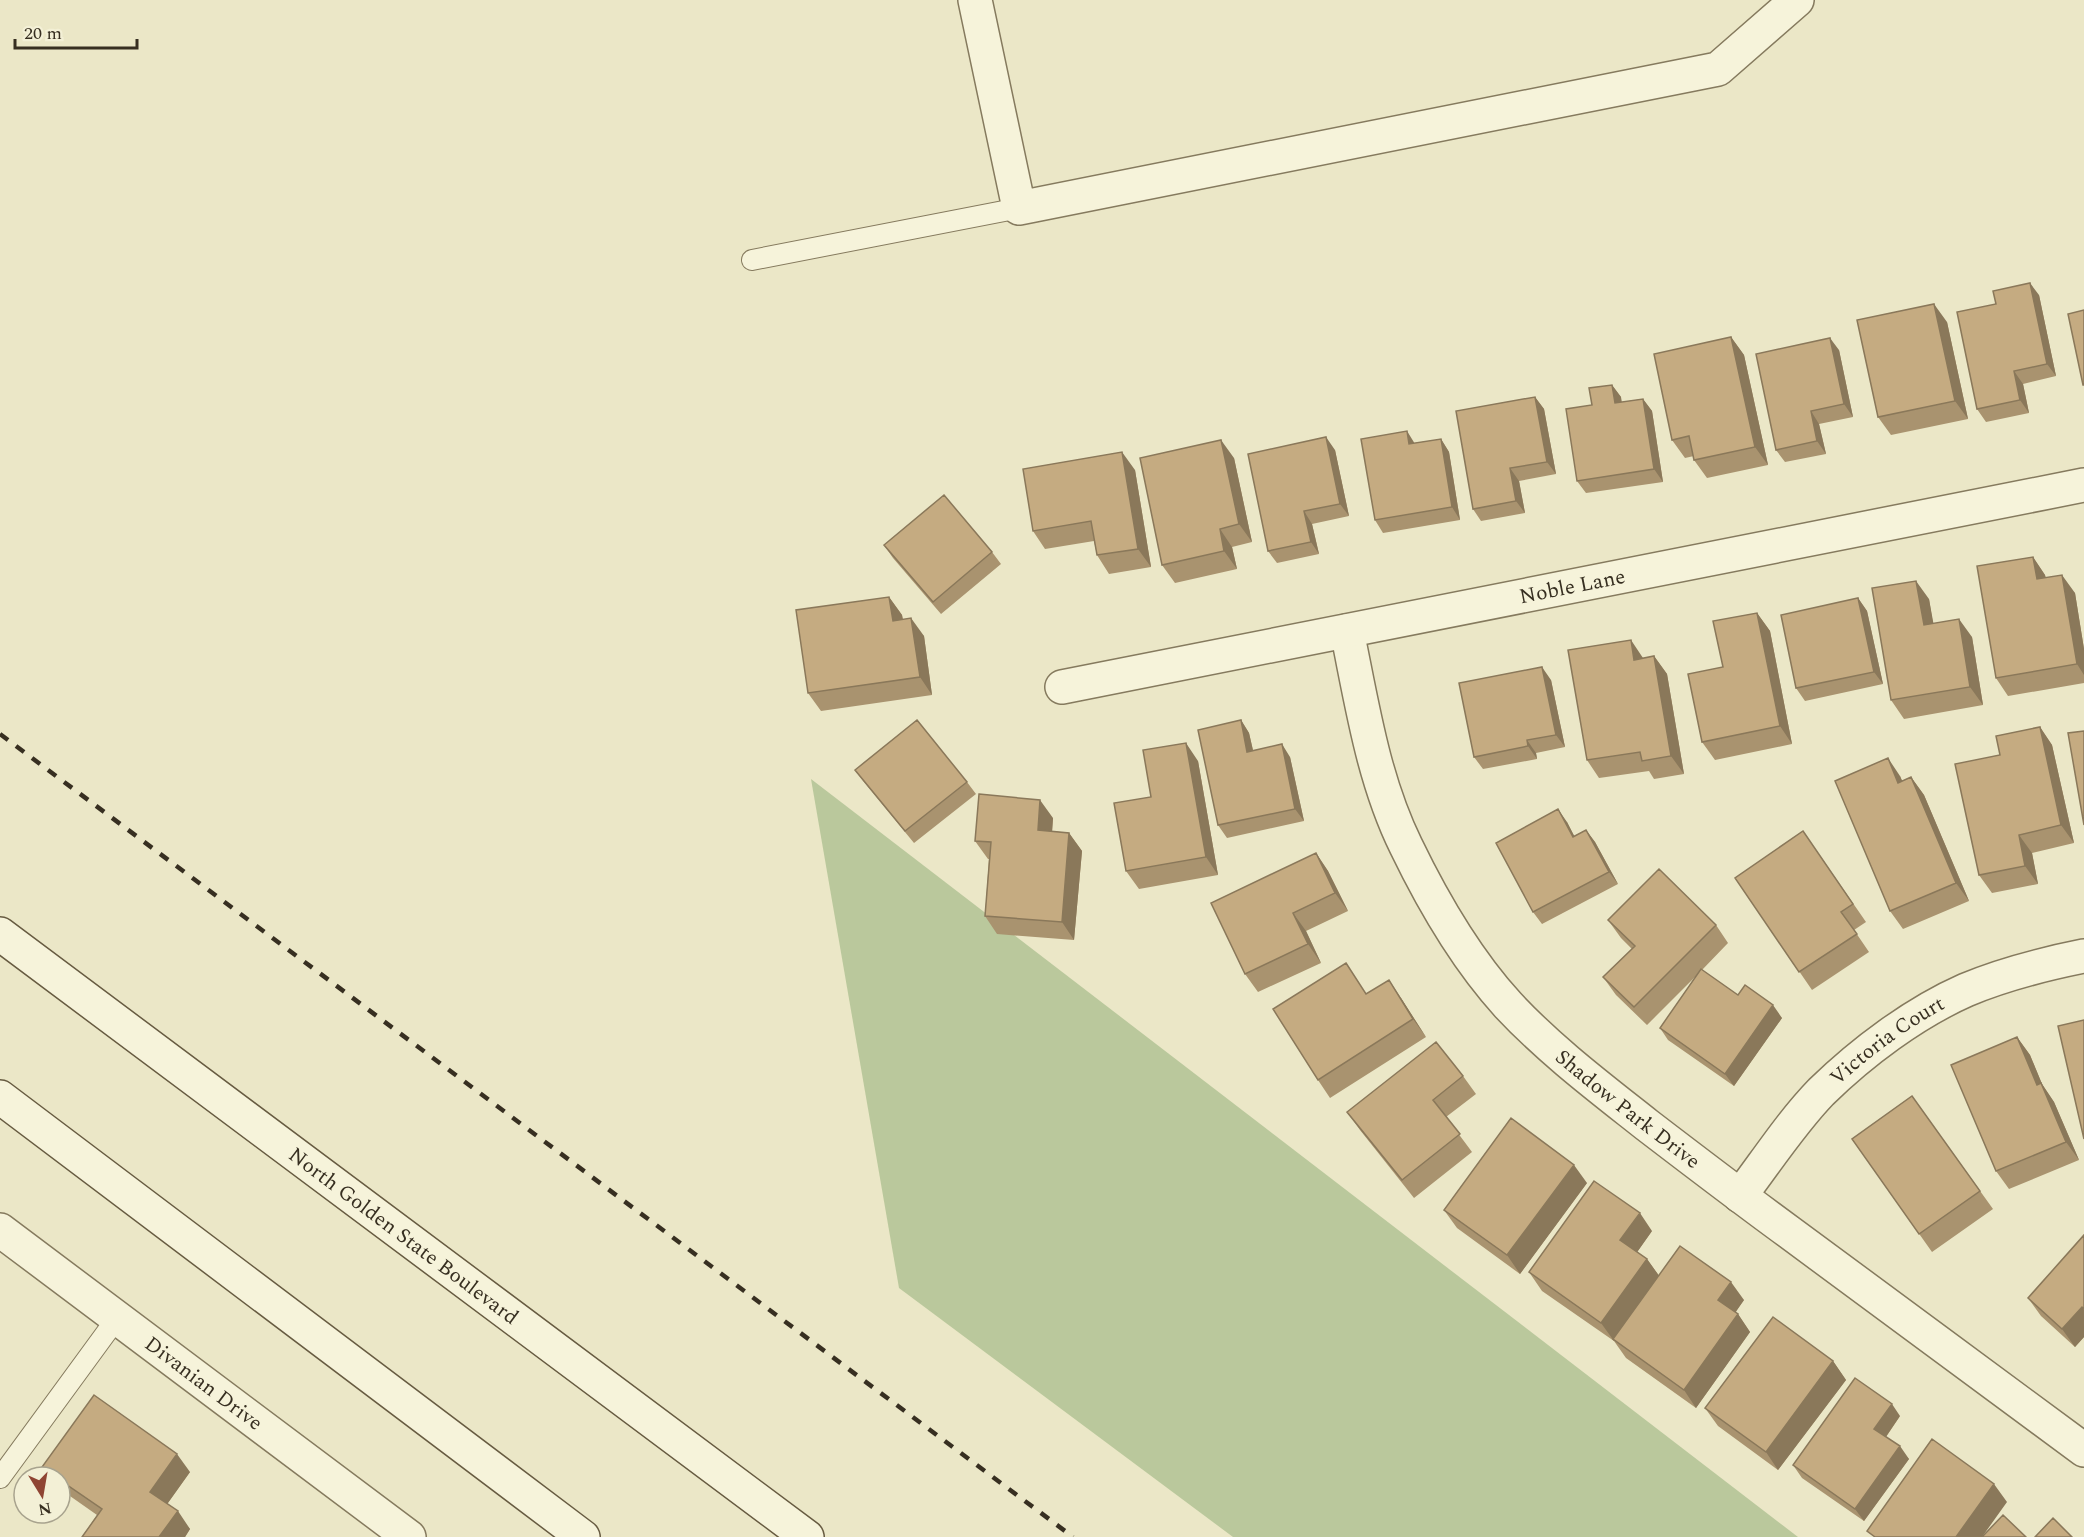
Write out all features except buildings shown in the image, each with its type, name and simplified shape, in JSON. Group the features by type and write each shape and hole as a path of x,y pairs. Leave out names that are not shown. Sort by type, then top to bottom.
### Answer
{"street":[{"path":"975,0 1019,208 1718,69 1797,0"},
{"name":"Noble Lane","path":"1062,687 2084,485"},
{"name":"Shadow Park Drive","path":"1347,631 1377,769 1388,806 1420,873 1461,942 1508,1005 1575,1068 1740,1196 2084,1450"},
{"name":"North Golden State Boulevard","path":"0,934 807,1537"},
{"name":"Victoria Court","path":"1740,1196 1820,1093 1856,1060 1889,1035 1965,991 2009,975 2084,956"},
{"path":"0,1097 583,1537"},
{"name":"Divanian Drive","path":"0,1230 409,1537"},
{"path":"534,1500 554,1537"}],"lane":[{"path":"752,260 1019,208"},
{"path":"0,1478 117,1318"}],"green space":[{"path":"811,779 1798,1537 1233,1537 899,1288"}],"railway":[{"path":"0,734 1073,1537"}]}
